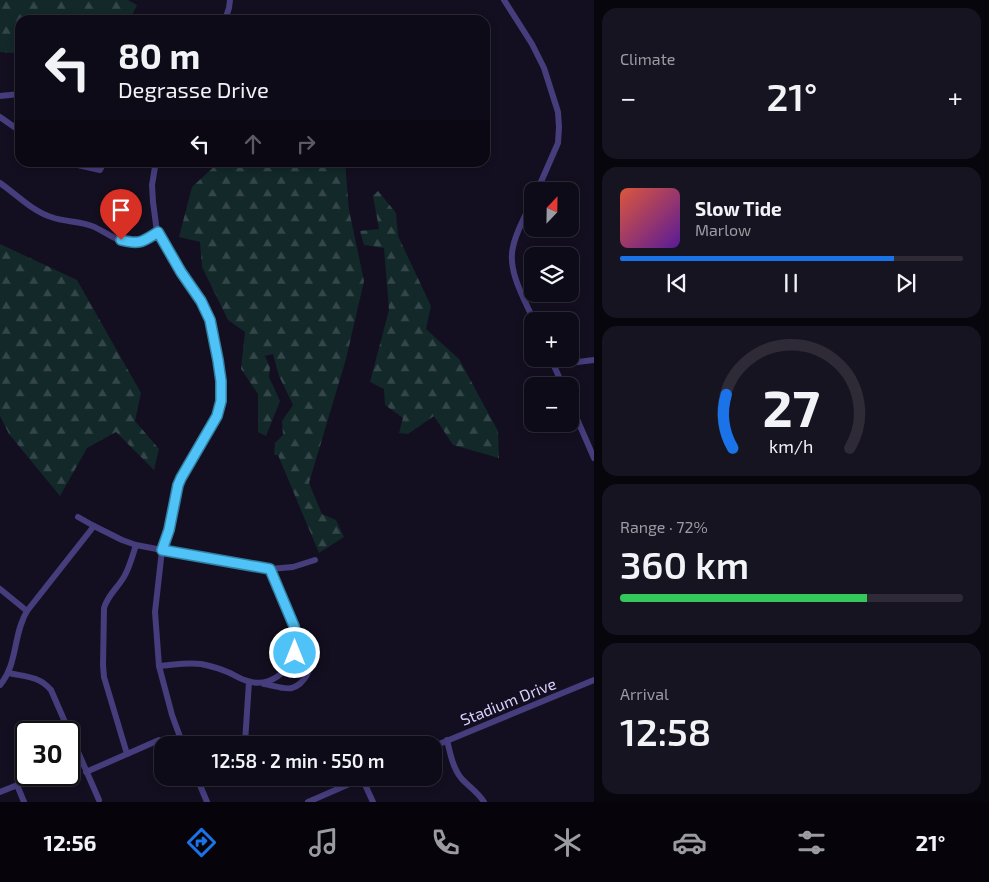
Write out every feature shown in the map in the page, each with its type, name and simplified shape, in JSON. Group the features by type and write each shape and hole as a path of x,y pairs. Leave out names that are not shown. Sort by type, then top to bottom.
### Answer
{"street":[{"path":"227,15 230,0"},
{"path":"504,0 532,44 544,68 558,112 558,143 541,182"},
{"path":"0,96 15,94"},
{"path":"0,117 15,128"},
{"path":"87,167 100,170 102,167"},
{"path":"155,167 152,185 158,232 181,272 201,301 210,320 218,360 221,401 217,416 178,485 169,530 162,550 155,612 159,666 180,736"},
{"path":"0,183 36,211 52,218 80,222 111,237 139,243 158,232"},
{"path":"524,219 511,255 515,276 530,312"},
{"path":"579,361 594,360"},
{"path":"579,424 594,458"},
{"path":"78,517 122,540 162,550 270,569 293,567 315,560"},
{"path":"0,685 9,673 22,620 27,611 94,526"},
{"path":"127,754 104,677 104,608 109,595 122,581 127,572 136,545"},
{"path":"262,683 280,675 289,666 297,644 294,626 270,569"},
{"path":"0,589 27,611"},
{"path":"159,666 199,664 214,667 248,682 290,688 301,683 306,676 310,663 308,657 297,644"},
{"path":"9,673 37,679 50,690 99,800"},
{"name":"Stadium Drive","path":"442,742 594,680"},
{"path":"245,736 248,682"},
{"path":"447,740 455,768 462,779 484,802"},
{"path":"86,772 154,743"},
{"path":"0,792 15,786"},
{"path":"17,786 24,802"},
{"path":"200,786 207,802"},
{"path":"308,802 344,786"},
{"path":"366,786 373,802"}],"green space":[{"path":"0,0 128,0 137,5 132,15 15,15 15,52 0,52"},
{"path":"214,167 345,167 349,210 364,281 346,359 309,483 322,514 336,520 344,537 319,553 278,455 274,455 275,443 283,435 282,421 293,405 279,376 273,354 265,356 270,367 269,377 280,401 266,436 258,432 258,394 241,369 245,332 228,320 202,267 200,242 179,237 192,187"},
{"path":"378,191 396,213 398,236 431,306 426,329 459,359 498,431 499,458 453,445 434,416 408,434 399,433 403,418 385,405 384,389 370,382 389,310 384,248 364,245 360,231 379,229 373,196"},
{"path":"0,244 77,280 141,393 135,421 159,449 154,470 116,432 87,448 60,496 9,434 0,416"}],"route":[{"path":"121,240 139,243 158,232 181,272 201,301 210,320 221,381 221,401 217,416 178,485 169,530 162,550 270,569 294,626 297,644 295,653"}]}
